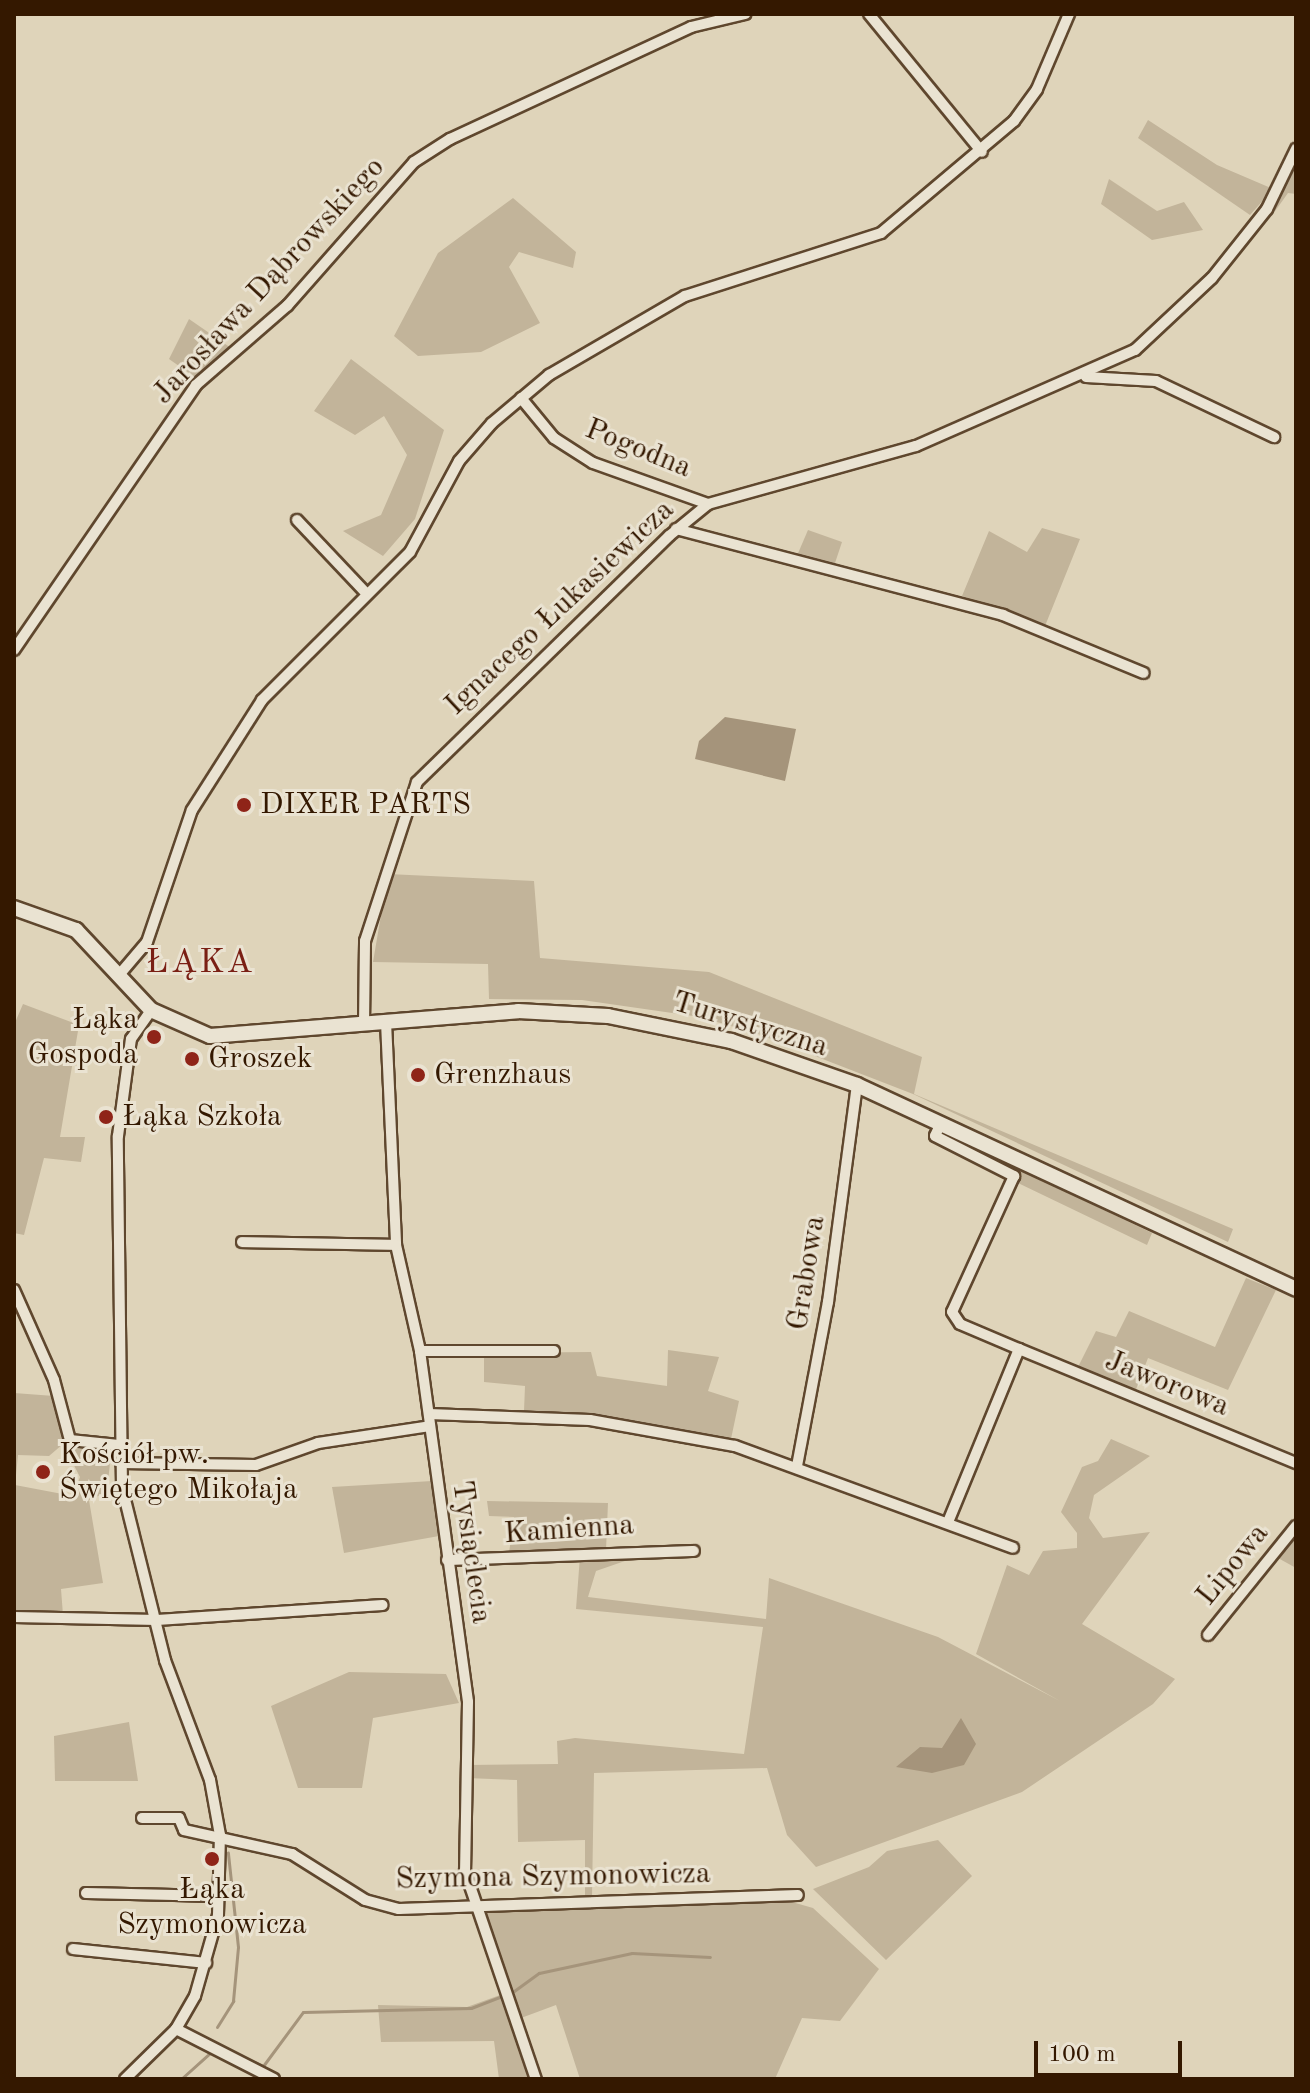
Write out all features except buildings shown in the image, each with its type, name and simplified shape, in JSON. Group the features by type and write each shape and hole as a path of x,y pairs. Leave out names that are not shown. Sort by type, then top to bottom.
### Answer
{"main road":[{"path":"14,908 76,930 151,1010"},
{"name":"Turystyczna","path":"151,1010 210,1036 518,1011 608,1016 731,1041 857,1085 1296,1289"}],"street":[{"path":"869,14 982,152"},
{"path":"119,975 147,942 211,774 262,700 365,592 410,552 459,461 521,398 685,296 881,233 982,152 1037,89 1069,14"},
{"name":"Jarosława Dąbrowskiego","path":"14,650 196,385 287,306 414,162 450,139 691,27 741,15"},
{"name":"Ignacego Łukasiewicza","path":"364,1025 365,941 417,782 676,529 708,504 870,462 1079,378 1135,350 1212,278 1267,209 1296,149"},
{"name":"Ignacego Łukasiewicza","path":"1079,378 1156,381 1274,437"},
{"name":"Pogodna","path":"521,398 554,438 593,463 708,504"},
{"path":"297,520 365,592"},
{"path":"676,529 975,607 1144,673"},
{"path":"125,2079 176,2029 206,1963 218,1896 220,1835 210,1780 157,1620 119,1445 118,1136 131,1039 151,1010"},
{"name":"Tysiąclecia","path":"386,1022 396,1245 420,1351 468,1702 462,1811 473,1906 536,2079"},
{"name":"Grabowa","path":"797,1466 857,1085"},
{"name":"Jaworowa","path":"941,1123 935,1136 1014,1176 952,1312 960,1324 1296,1463"},
{"path":"242,1242 396,1245"},
{"path":"14,1290 54,1380 70,1440 119,1445"},
{"path":"948,1522 1019,1349"},
{"path":"420,1351 554,1351"},
{"path":"429,1414 590,1420 735,1446 797,1466 1013,1548"},
{"path":"121,1463 256,1465 318,1443 430,1426"},
{"name":"Lipowa","path":"1208,1635 1296,1526"},
{"name":"Kamienna","path":"447,1560 694,1551"},
{"path":"14,1617 157,1620 383,1605"},
{"name":"Szymona Szymonowicza","path":"142,1818 179,1818 184,1830 220,1835 292,1854 365,1900 399,1909 798,1895"},
{"path":"86,1893 218,1896"},
{"path":"73,1949 206,1963"},
{"path":"176,2029 274,2079"}],"shaded area":[{"path":"1148,120 1217,165 1273,189 1250,215 1138,138"},
{"path":"1296,163 1296,194 1288,193 1273,214"},
{"path":"1109,179 1157,211 1184,202 1203,230 1152,240 1101,204"},
{"path":"513,198 576,252 573,268 519,252 509,267 540,323 481,352 418,356 394,336 438,253"},
{"path":"189,319 231,348 196,378 169,359"},
{"path":"351,359 444,430 415,519 383,556 343,531 381,515 407,455 384,416 355,435 314,411"},
{"path":"1042,528 1080,539 1045,626 962,596 989,531 1027,552"},
{"path":"808,530 842,542 834,566 796,558"},
{"path":"725,717 796,729 785,781 695,759 699,741"},
{"path":"388,874 534,881 540,958 709,972 922,1057 914,1094 1233,1229 1228,1242 913,1094 758,1034 700,1017 582,1000 489,999 488,964 373,962"},
{"path":"23,1004 79,1025 60,1137 85,1137 81,1162 44,1158 24,1235 14,1233 14,1025"},
{"path":"955,1139 1152,1233 1147,1245 1018,1183 1017,1172"},
{"path":"1246,1278 1276,1290 1228,1390 1148,1358 1135,1392 1078,1367 1096,1331 1116,1337 1129,1311 1215,1347"},
{"path":"668,1350 719,1357 708,1391 739,1401 731,1439 594,1414 524,1411 525,1386 484,1382 484,1353 591,1352 597,1376 667,1386"},
{"path":"14,1393 54,1396 68,1443 111,1453 107,1492 89,1500 103,1583 61,1589 63,1615 14,1614","holes":["63,1444 80,1477 73,1496 15,1485 18,1455 49,1456"]},
{"path":"1111,1439 1150,1456 1094,1495 1089,1518 1103,1538 1150,1532 1082,1624 1175,1679 1153,1704 1022,1792 816,1867 787,1835 767,1768 594,1773 592,1897 585,1896 585,1840 518,1842 517,1780 467,1778 469,1765 558,1764 557,1741 575,1738 744,1754 763,1627 576,1609 580,1556 509,1553 514,1517 489,1516 487,1501 608,1503 606,1550 648,1553 596,1571 588,1597 766,1619 769,1578 938,1637 1060,1701 976,1654 1007,1565 1029,1575 1043,1551 1077,1548 1077,1533 1061,1512 1082,1467 1098,1461"},
{"path":"432,1481 439,1536 344,1553 332,1487"},
{"path":"1296,1534 1296,1568 1278,1558"},
{"path":"349,1672 446,1674 459,1703 373,1718 362,1788 298,1788 271,1706"},
{"path":"961,1718 976,1744 964,1765 932,1773 896,1767 920,1747 942,1748"},
{"path":"129,1722 138,1781 55,1781 54,1736"},
{"path":"938,1840 972,1876 886,1960 813,1889 869,1867 887,1851"},
{"path":"792,1902 813,1908 879,1969 840,2021 802,2018 775,2079 580,2079 556,2005 521,2018 483,1912"},
{"path":"503,1994 529,2079 499,2079 494,2041 381,2042 378,2005 467,2007"}],"waterway":[{"path":"217,2027 233,2001 238,1947 228,1853"},
{"path":"514,1991 539,1973 632,1953 710,1957"},
{"path":"225,2049 263,2066 303,2012 471,2008 502,1996"},
{"path":"181,2079 209,2054"}],"place":[{"name":"DIXER PARTS","path":"244,805"},
{"name":"Łąka Gospoda","path":"154,1037"},
{"name":"Groszek","path":"192,1059"},
{"name":"Grenzhaus","path":"418,1075"},
{"name":"Łąka Szkoła","path":"106,1117"},
{"name":"Kościół pw. Świętego Mikołaja","path":"43,1472"},
{"name":"Łąka Szymonowicza","path":"212,1859"}],"district":[{"name":"ŁĄKA","path":"200,964"}]}
